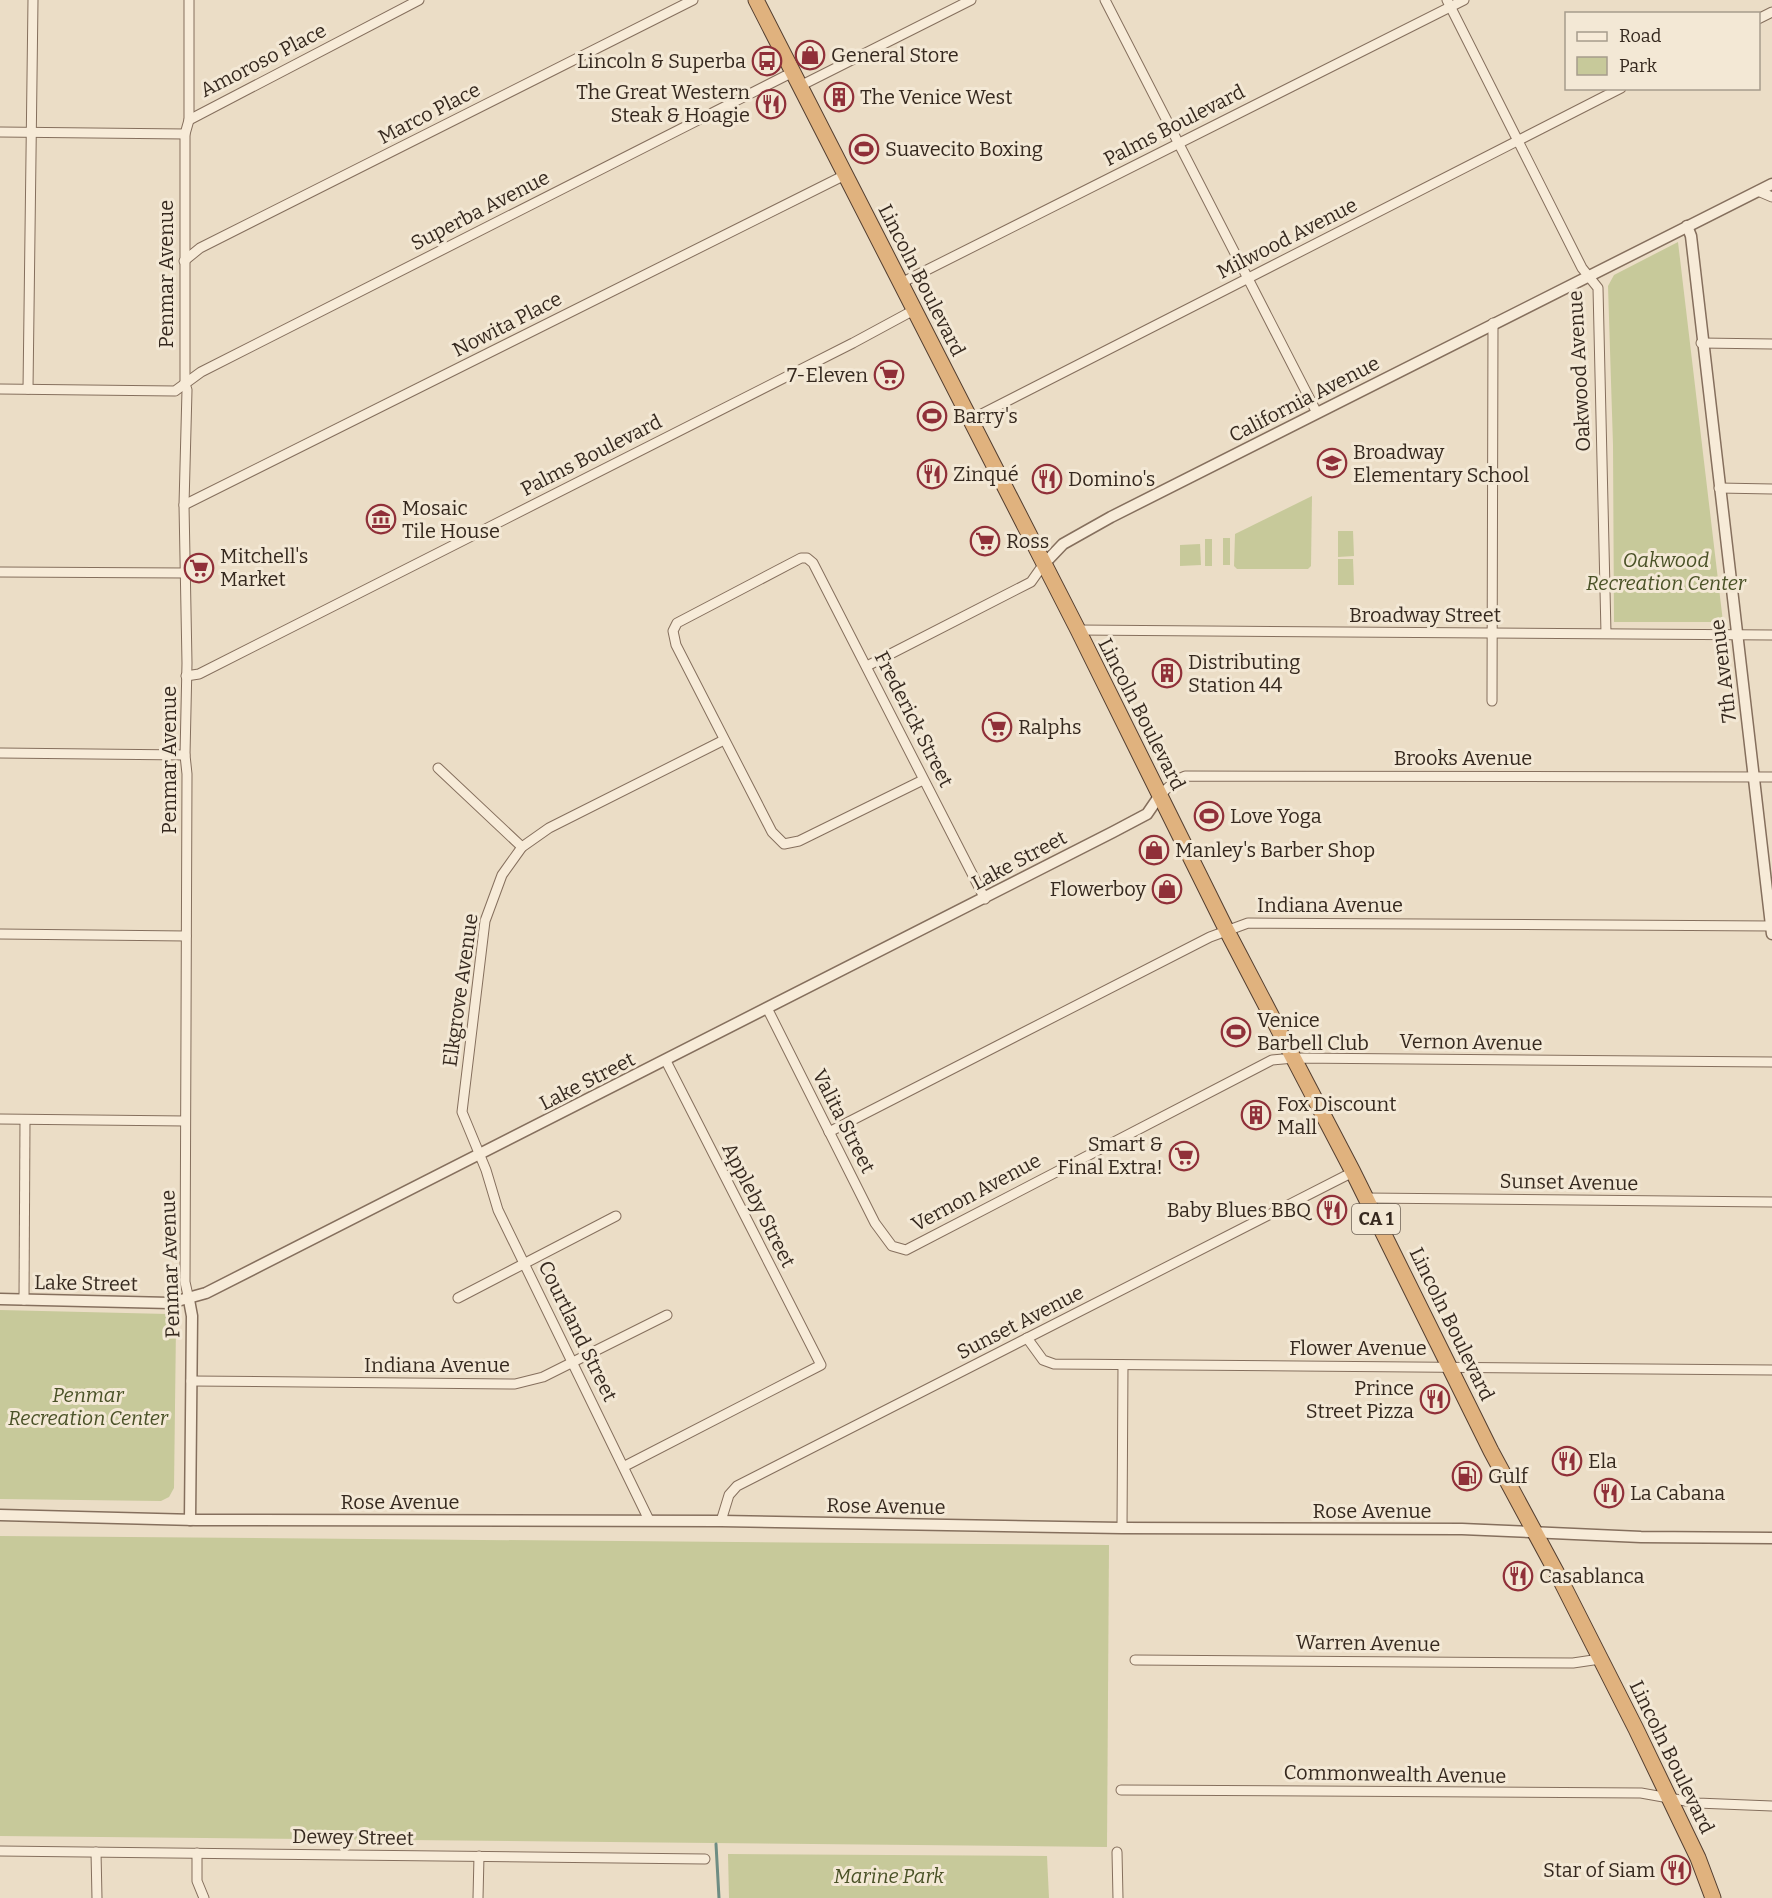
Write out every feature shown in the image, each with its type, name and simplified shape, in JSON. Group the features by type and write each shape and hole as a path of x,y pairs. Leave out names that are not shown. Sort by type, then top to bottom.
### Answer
{"highway":[{"name":"Lincoln Boulevard","path":"756,0 1077,630 1226,929 1353,1172 1491,1451 1600,1659 1700,1862 1713,1898"}],"street":[{"path":"28,389 33,0"},
{"name":"Penmar Avenue","path":"189,0 189,120 185,134 184,261 185,384 188,390 184,505 187,774 185,1282 192,1316 190,1520"},
{"name":"Amoroso Place","path":"189,120 418,0"},
{"name":"Marco Place","path":"184,261 200,248 693,0"},
{"path":"800,86 970,0"},
{"path":"1105,0 1317,413"},
{"name":"Palms Boulevard","path":"901,283 1178,144 1448,3 1464,0"},
{"name":"Oakwood Avenue","path":"1448,3 1588,276 1598,288 1606,633"},
{"name":"Superba Avenue","path":"0,389 175,391 201,372 793,72"},
{"name":"Milwood Avenue","path":"970,420 1617,90"},
{"path":"0,132 31,137 185,134"},
{"name":"Nowita Place","path":"184,505 845,175"},
{"name":"California Avenue","path":"867,666 1031,582 1063,544 1103,521 1772,183"},
{"path":"1758,191 1772,197"},
{"name":"7th Avenue","path":"1687,226 1772,929"},
{"name":"Palms Boulevard","path":"186,676 199,674 914,310"},
{"path":"1492,701 1493,323"},
{"path":"1701,343 1772,344"},
{"path":"1719,488 1772,489"},
{"name":"Frederick Street","path":"724,740 676,645 673,631 684,618 807,558 813,563 867,666 985,899"},
{"path":"0,572 185,573"},
{"name":"Broadway Street","path":"1077,630 1772,634"},
{"path":"724,740 772,832 784,843 791,844 799,841 923,780"},
{"name":"Elkgrove Avenue","path":"480,1155 462,1112 484,932 490,903 502,875 522,847 549,828 724,740"},
{"path":"0,753 185,755"},
{"path":"438,768 522,847"},
{"name":"Brooks Avenue","path":"1160,795 1185,776 1772,777"},
{"name":"Lake Street","path":"0,1299 170,1303 189,1300 985,899 1147,814 1160,795"},
{"name":"Indiana Avenue","path":"829,1132 1226,929 1248,923 1772,929"},
{"path":"0,934 186,936"},
{"name":"Valita Street","path":"768,1010 875,1223 892,1246"},
{"name":"Vernon Avenue","path":"892,1246 906,1250 1272,1060 1294,1058 1772,1062"},
{"name":"Appleby Street","path":"625,1466 821,1365 666,1061"},
{"path":"0,1119 185,1121"},
{"path":"24,1300 25,1120"},
{"name":"Courtland Street","path":"480,1155 494,1201 650,1520"},
{"name":"Sunset Avenue","path":"721,1521 729,1495 737,1486 1353,1172"},
{"name":"Sunset Avenue","path":"1365,1198 1772,1202"},
{"path":"458,1298 616,1216"},
{"name":"Indiana Avenue","path":"191,1381 515,1384 543,1377 667,1315"},
{"name":"Flower Avenue","path":"1027,1338 1043,1360 1054,1364 1772,1371"},
{"path":"1122,1528 1123,1365"},
{"name":"Rose Avenue","path":"0,1515 190,1520 650,1520 1122,1528 1462,1529 1641,1537 1772,1538"},
{"name":"Warren Avenue","path":"1135,1660 1573,1663 1600,1659"},
{"name":"Commonwealth Avenue","path":"1121,1790 1641,1793 1697,1803 1772,1806"},
{"name":"Dewey Street","path":"0,1851 705,1859"},
{"path":"96,1852 97,1898"},
{"path":"1117,1852 1118,1898"},
{"path":"197,1853 197,1881 204,1898"},
{"path":"478,1898 479,1856"}],"green space":[{"name":"Oakwood Recreation Center","path":"1678,242 1723,622 1614,622 1613,445 1608,286 1614,275"},
{"path":"1312,496 1311,566 1308,569 1237,569 1234,566 1235,534"},
{"path":"1338,531 1353,531 1354,556 1338,557"},
{"path":"1223,538 1230,538 1230,565 1223,565"},
{"path":"1205,539 1212,539 1212,566 1205,566"},
{"path":"1200,544 1201,565 1180,566 1180,545"},
{"path":"1338,559 1353,559 1354,585 1338,585"},
{"name":"Penmar Recreation Center","path":"0,1310 168,1314 176,1325 174,1488 169,1497 161,1501 0,1499"},
{"path":"0,1536 1109,1545 1107,1847 0,1836"},
{"name":"Marine Park","path":"728,1854 1047,1856 1049,1898 729,1898"}],"waterway":[{"path":"716,1844 719,1898"}],"place":[{"name":"General Store","path":"810,55"},
{"name":"Lincoln & Superba","path":"767,61"},
{"name":"The Venice West","path":"839,97"},
{"name":"The Great Western Steak & Hoagie","path":"771,104"},
{"name":"Suavecito Boxing","path":"864,149"},
{"name":"7-Eleven","path":"889,375"},
{"name":"Barry's","path":"932,416"},
{"name":"Broadway Elementary School","path":"1332,463"},
{"name":"Zinqué","path":"932,474"},
{"name":"Domino's","path":"1047,479"},
{"name":"Mosaic Tile House","path":"381,519"},
{"name":"Ross","path":"985,541"},
{"name":"Mitchell's Market","path":"199,568"},
{"name":"Distributing Station 44","path":"1167,673"},
{"name":"Ralphs","path":"997,727"},
{"name":"Love Yoga","path":"1209,816"},
{"name":"Manley's Barber Shop","path":"1154,850"},
{"name":"Flowerboy","path":"1167,889"},
{"name":"Venice Barbell Club","path":"1236,1032"},
{"name":"Fox Discount Mall","path":"1256,1115"},
{"name":"Smart & Final Extra!","path":"1184,1156"},
{"name":"Baby Blues BBQ","path":"1332,1210"},
{"name":"Prince Street Pizza","path":"1435,1399"},
{"name":"Ela","path":"1567,1461"},
{"name":"Gulf","path":"1467,1476"},
{"name":"La Cabana","path":"1609,1493"},
{"name":"Casablanca","path":"1518,1576"},
{"name":"Star of Siam","path":"1676,1870"}]}
